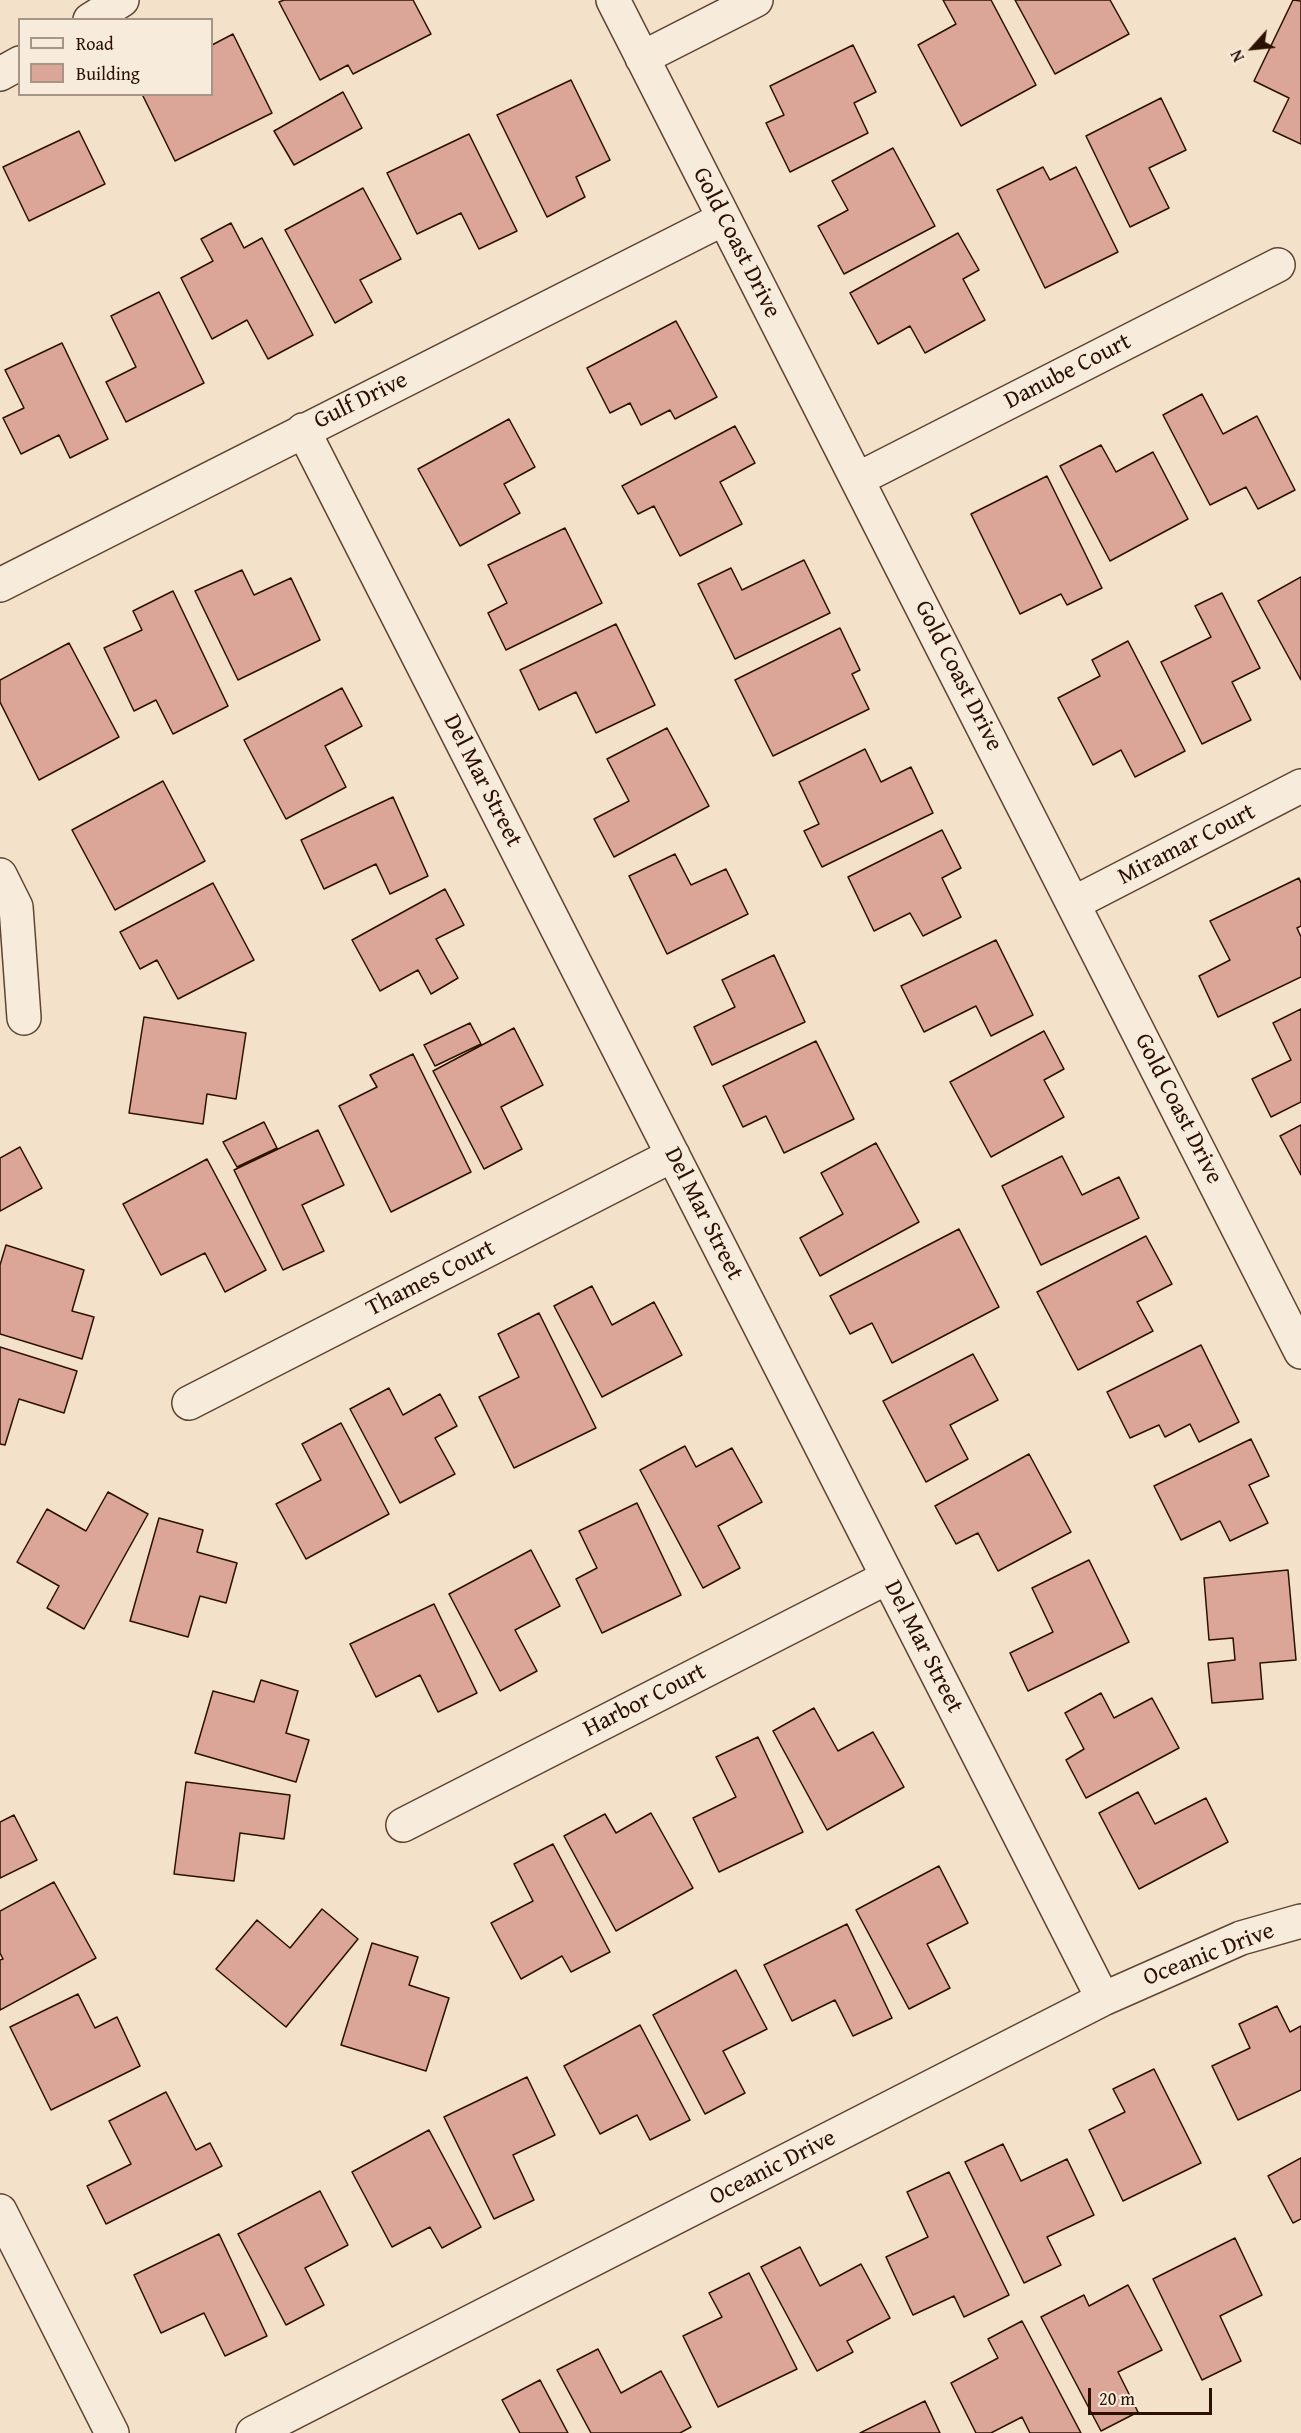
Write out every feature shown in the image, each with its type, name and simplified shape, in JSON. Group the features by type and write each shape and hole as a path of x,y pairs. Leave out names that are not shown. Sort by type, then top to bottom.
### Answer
{"street":[{"path":"93,18 122,0"},
{"name":"Gold Coast Drive","path":"613,0 1074,903 1293,1318 1301,1352"},
{"path":"642,58 756,0"},
{"path":"0,74 18,64"},
{"name":"Gulf Drive","path":"0,585 303,429 723,219"},
{"name":"Danube Court","path":"858,479 1278,265"},
{"name":"Del Mar Street","path":"303,429 1103,1999"},
{"name":"Miramar Court","path":"1074,903 1301,786"},
{"path":"0,875 16,907 24,1018"},
{"name":"Thames Court","path":"189,1403 673,1155"},
{"name":"Harbor Court","path":"402,1825 888,1577"},
{"name":"Oceanic Drive","path":"253,2433 1103,1999 1241,1938 1301,1921"},
{"path":"0,2211 112,2433"}],"building":[{"path":"284,0 413,0 431,34 353,74 348,65 320,80 279,2"},
{"path":"943,0 991,0 1036,85 961,126 918,45 956,24"},
{"path":"1015,0 1110,0 1129,34 1055,74"},
{"path":"1293,0 1301,1 1301,144 1273,131 1289,98 1254,81"},
{"path":"233,34 272,113 175,161 143,96 213,96 213,44"},
{"path":"853,45 876,92 854,103 868,133 790,172 766,123 784,115 770,86"},
{"path":"571,80 610,160 576,177 585,197 547,217 497,115"},
{"path":"343,92 362,128 294,165 274,131"},
{"path":"1161,98 1186,150 1149,168 1169,208 1130,227 1086,136"},
{"path":"79,131 105,184 29,221 3,167"},
{"path":"469,134 517,231 479,249 461,213 417,234 387,173"},
{"path":"893,148 935,226 844,274 818,226 848,210 832,181"},
{"path":"1043,167 1050,180 1076,167 1118,252 1045,288 997,190"},
{"path":"363,188 401,259 360,280 372,302 335,323 285,230"},
{"path":"231,223 244,248 262,238 313,335 268,359 247,320 212,339 181,278 213,261 201,239"},
{"path":"958,233 979,270 963,279 985,320 925,353 910,326 878,344 850,293"},
{"path":"159,292 204,383 126,422 106,382 136,367 111,316"},
{"path":"676,321 717,397 675,419 670,410 641,425 630,403 610,413 587,368"},
{"path":"62,343 108,439 70,458 59,435 21,454 3,418 24,408 5,370"},
{"path":"1202,394 1223,434 1257,416 1295,490 1258,509 1246,487 1210,505 1163,415"},
{"path":"509,419 535,467 504,484 520,513 460,546 418,469"},
{"path":"735,426 755,463 720,482 742,524 680,556 654,506 638,514 622,486"},
{"path":"1101,445 1116,472 1153,452 1188,519 1110,561 1060,466"},
{"path":"1047,476 1102,588 1067,605 1061,594 1020,614 971,514"},
{"path":"565,528 602,603 506,650 488,613 507,603 488,565"},
{"path":"804,560 830,613 735,659 698,584 731,568 742,590"},
{"path":"242,570 254,595 291,578 320,640 238,680 195,591"},
{"path":"1301,577 1301,680 1258,601"},
{"path":"173,591 228,706 173,734 156,700 134,711 104,648 142,630 133,611"},
{"path":"1222,593 1260,668 1232,682 1251,720 1202,744 1161,662 1211,637 1195,606"},
{"path":"616,624 655,705 596,733 576,692 539,710 520,670"},
{"path":"840,628 860,670 852,674 869,709 773,756 735,680"},
{"path":"1128,641 1185,751 1135,777 1121,750 1093,765 1058,698 1100,676 1092,660"},
{"path":"69,643 119,737 39,780 0,702 0,680"},
{"path":"342,688 362,726 325,746 346,787 286,819 244,740"},
{"path":"667,728 709,806 614,857 594,819 629,801 607,759"},
{"path":"865,749 881,782 911,767 933,813 822,867 804,831 819,824 799,782"},
{"path":"163,781 205,861 115,910 72,830"},
{"path":"393,797 428,876 390,894 376,864 324,889 301,840"},
{"path":"942,830 961,868 942,878 961,917 923,936 910,913 874,931 848,877"},
{"path":"675,854 691,885 726,869 748,914 667,954 629,876"},
{"path":"1299,878 1301,926 1297,928 1301,937 1301,977 1218,1017 1199,976 1230,960 1210,921"},
{"path":"213,883 254,960 178,999 157,960 140,969 120,932"},
{"path":"445,889 464,925 436,939 458,978 431,994 418,970 380,991 352,940"},
{"path":"996,940 1033,1015 991,1036 976,1006 924,1032 901,986"},
{"path":"774,955 805,1022 712,1065 694,1027 735,1007 722,980"},
{"path":"1301,1009 1301,1102 1271,1117 1252,1079 1291,1060 1273,1023"},
{"path":"144,1017 246,1033 236,1099 207,1094 203,1124 129,1113"},
{"path":"470,1023 481,1044 435,1066 424,1045"},
{"path":"514,1028 543,1085 501,1107 522,1149 484,1169 433,1071"},
{"path":"1044,1031 1064,1069 1044,1080 1064,1117 991,1157 950,1082"},
{"path":"816,1041 854,1119 784,1153 766,1116 743,1127 723,1086"},
{"path":"413,1054 471,1172 391,1212 339,1106 377,1087 370,1075"},
{"path":"264,1122 277,1148 237,1167 223,1142"},
{"path":"1301,1125 1301,1175 1280,1136"},
{"path":"318,1130 344,1185 302,1205 324,1251 283,1270 234,1170"},
{"path":"876,1143 919,1222 820,1276 800,1238 843,1214 821,1173"},
{"path":"20,1147 42,1188 0,1211 0,1158"},
{"path":"1062,1156 1082,1195 1119,1177 1139,1218 1041,1265 1002,1186"},
{"path":"207,1159 266,1270 225,1292 205,1253 161,1275 123,1204"},
{"path":"959,1229 999,1307 892,1363 872,1323 850,1334 830,1296"},
{"path":"1146,1236 1172,1284 1137,1302 1153,1331 1078,1370 1037,1292"},
{"path":"6,1245 84,1270 72,1311 94,1317 82,1359 0,1334 0,1265"},
{"path":"592,1286 612,1325 654,1302 682,1355 602,1397 554,1306"},
{"path":"539,1313 596,1428 514,1468 479,1397 519,1377 498,1334"},
{"path":"1201,1345 1239,1422 1199,1442 1190,1424 1165,1437 1159,1425 1130,1438 1107,1392"},
{"path":"0,1347 77,1371 64,1413 19,1399 5,1445 0,1444"},
{"path":"973,1354 998,1400 950,1425 968,1459 926,1482 883,1401"},
{"path":"389,1388 403,1415 440,1394 457,1426 435,1438 455,1474 400,1503 350,1409"},
{"path":"341,1423 389,1514 306,1559 276,1504 321,1480 302,1444"},
{"path":"1251,1439 1269,1476 1249,1485 1268,1523 1230,1541 1220,1521 1181,1540 1154,1486"},
{"path":"685,1446 696,1467 732,1448 762,1502 718,1526 740,1568 703,1588 640,1470"},
{"path":"1029,1454 1071,1532 998,1571 978,1533 956,1544 935,1506"},
{"path":"108,1492 148,1514 84,1629 47,1608 59,1586 17,1562 47,1509 86,1531"},
{"path":"637,1503 681,1595 602,1633 576,1579 597,1568 579,1531"},
{"path":"159,1518 203,1530 197,1552 237,1563 226,1603 200,1596 188,1637 130,1621"},
{"path":"531,1550 560,1606 515,1630 537,1671 500,1691 449,1594"},
{"path":"1089,1560 1129,1642 1028,1691 1010,1653 1053,1632 1032,1588"},
{"path":"1288,1570 1296,1660 1260,1663 1263,1699 1212,1703 1208,1663 1235,1660 1233,1638 1209,1640 1204,1578"},
{"path":"434,1604 477,1693 438,1712 420,1675 376,1697 350,1644"},
{"path":"261,1680 298,1691 286,1733 309,1740 296,1782 195,1753 213,1691 254,1702"},
{"path":"1101,1693 1114,1718 1152,1698 1179,1748 1086,1798 1066,1760 1084,1749 1065,1713"},
{"path":"814,1708 838,1751 873,1732 904,1787 827,1830 773,1731"},
{"path":"758,1737 803,1832 719,1872 693,1818 736,1797 716,1757"},
{"path":"186,1782 290,1795 284,1839 240,1833 234,1881 174,1874"},
{"path":"1138,1792 1155,1824 1206,1798 1228,1842 1139,1889 1099,1813"},
{"path":"651,1813 693,1888 616,1931 564,1836 605,1814 616,1833"},
{"path":"14,1815 37,1860 0,1878 0,1822"},
{"path":"553,1844 610,1952 571,1972 562,1956 521,1979 491,1923 533,1901 514,1864"},
{"path":"939,1866 968,1923 927,1944 950,1988 909,2009 856,1910"},
{"path":"54,1882 96,1958 0,2010 0,1960 3,1959 0,1953 0,1911"},
{"path":"322,1909 358,1939 286,2027 216,1969 257,1920 290,1948"},
{"path":"847,1924 892,2018 853,2036 835,2000 792,2021 764,1965"},
{"path":"372,1943 418,1957 409,1985 449,1998 426,2071 341,2045"},
{"path":"736,1970 767,2029 723,2051 745,2093 705,2114 653,2015"},
{"path":"78,1994 95,2028 117,2017 140,2066 51,2110 10,2027"},
{"path":"1277,2006 1290,2032 1301,2026 1301,2090 1238,2120 1212,2066 1250,2048 1239,2024"},
{"path":"640,2025 690,2120 650,2140 637,2115 600,2134 564,2066"},
{"path":"1154,2069 1201,2163 1123,2201 1089,2130 1125,2112 1113,2089"},
{"path":"527,2077 555,2135 513,2155 534,2200 494,2219 444,2117"},
{"path":"166,2092 196,2150 210,2143 222,2166 106,2224 87,2186 131,2164 109,2121"},
{"path":"429,2130 481,2227 442,2248 430,2227 392,2247 352,2172"},
{"path":"1003,2144 1021,2181 1067,2159 1094,2215 1047,2237 1061,2265 1024,2283 965,2162"},
{"path":"1301,2158 1301,2219 1293,2223 1268,2176"},
{"path":"949,2172 1009,2295 964,2317 954,2296 913,2315 886,2257 928,2237 907,2192"},
{"path":"320,2191 348,2245 305,2268 324,2305 286,2325 238,2234"},
{"path":"219,2234 267,2336 225,2356 204,2313 161,2333 134,2275"},
{"path":"1235,2238 1262,2295 1220,2316 1241,2361 1202,2380 1153,2279"},
{"path":"800,2247 820,2286 861,2264 890,2318 847,2341 853,2352 817,2371 761,2267"},
{"path":"749,2273 797,2369 718,2407 683,2336 722,2317 709,2293"},
{"path":"1128,2285 1162,2350 1118,2372 1138,2412 1101,2431 1041,2317 1084,2295 1089,2306"},
{"path":"1022,2321 1081,2433 1030,2433 1022,2417 991,2433 976,2433 951,2383 998,2358 988,2339"},
{"path":"598,2349 621,2393 661,2371 691,2427 680,2433 591,2433 557,2370"},
{"path":"540,2380 568,2433 520,2433 502,2400"},
{"path":"925,2401 940,2433 860,2433"}]}
